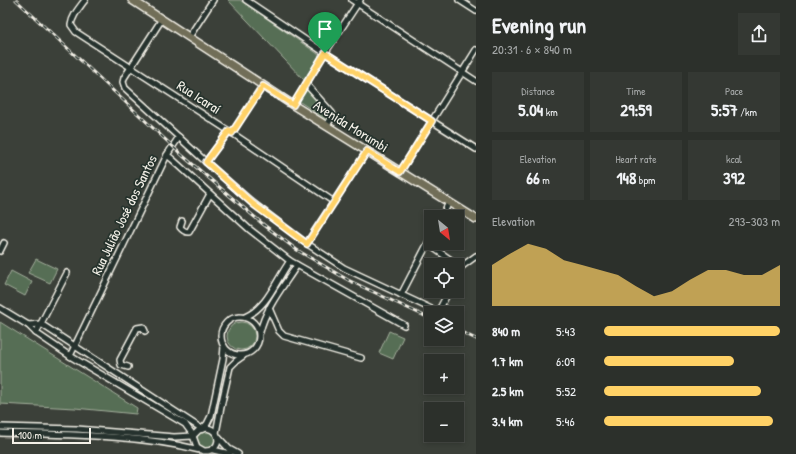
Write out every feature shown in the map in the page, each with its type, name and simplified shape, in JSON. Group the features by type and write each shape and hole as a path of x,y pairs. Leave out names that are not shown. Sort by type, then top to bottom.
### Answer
{"main road":[{"name":"Avenida Morumbi","path":"132,0 263,86 476,219"}],"street":[{"name":"Rua Icaraí","path":"85,0 72,18 71,25 76,32 231,132 334,202"},
{"path":"189,36 213,0"},
{"path":"246,0 325,53 476,149"},
{"path":"352,0 359,2 476,81"},
{"path":"459,0 476,11"},
{"path":"293,105 359,2"},
{"path":"162,19 124,78 125,88 253,204 307,244 344,268 438,312 445,298"},
{"path":"400,172 476,50"},
{"path":"306,84 332,113 333,116 327,125"},
{"path":"206,162 231,132 263,86"},
{"path":"167,155 179,137"},
{"path":"307,244 367,151"},
{"name":"Rua Julião José dos Santos","path":"70,356 167,155 249,229 290,261 404,325"},
{"path":"182,221 180,227 182,230 190,232 210,194"},
{"path":"446,210 450,202"},
{"path":"0,251 4,243"},
{"path":"401,295 425,250"},
{"path":"437,250 448,258"},
{"path":"464,265 476,256"},
{"path":"245,317 262,306 290,261"},
{"path":"210,452 217,444 222,402 230,367 239,358 257,347 262,324 269,308 297,266"},
{"path":"36,333 67,274"},
{"path":"0,308 28,325 36,333 70,356 185,424 193,436 195,444 200,450"},
{"path":"269,308 279,331 284,336 361,358"},
{"path":"246,354 234,354 224,346 221,340 221,333 226,322 238,316 250,318 259,328 260,333"},
{"path":"28,325 41,324 202,429 210,429 227,447 238,454"},
{"path":"128,368 121,364 120,360 137,328 143,327 145,331"},
{"path":"0,427 77,429 174,437 193,436 207,424 211,416 223,360 224,346"},
{"path":"0,433 70,435 151,441 180,445 210,452 230,454"}],"green space":[{"path":"228,0 240,0 318,54 319,57 304,80"},
{"path":"307,87 330,115 327,120 300,102 299,98"},
{"path":"36,259 57,269 50,283 28,273"},
{"path":"11,271 32,282 25,296 4,285"},
{"path":"0,322 137,408 136,414 75,408 0,404"},
{"path":"241,322 251,326 255,336 251,346 241,350 231,346 227,336 231,326"},
{"path":"389,331 403,337 393,359 379,353"},
{"path":"206,431 212,434 215,440 212,446 206,449 200,446 197,440 200,434"}],"railway":[{"path":"16,0 183,156 264,225 297,250 348,280 424,316"},
{"path":"464,333 476,339"}],"route":[{"path":"325,53 432,121 400,172 367,151 307,244 253,204 206,162 229,131 232,133 263,86 293,105 325,53"}]}
